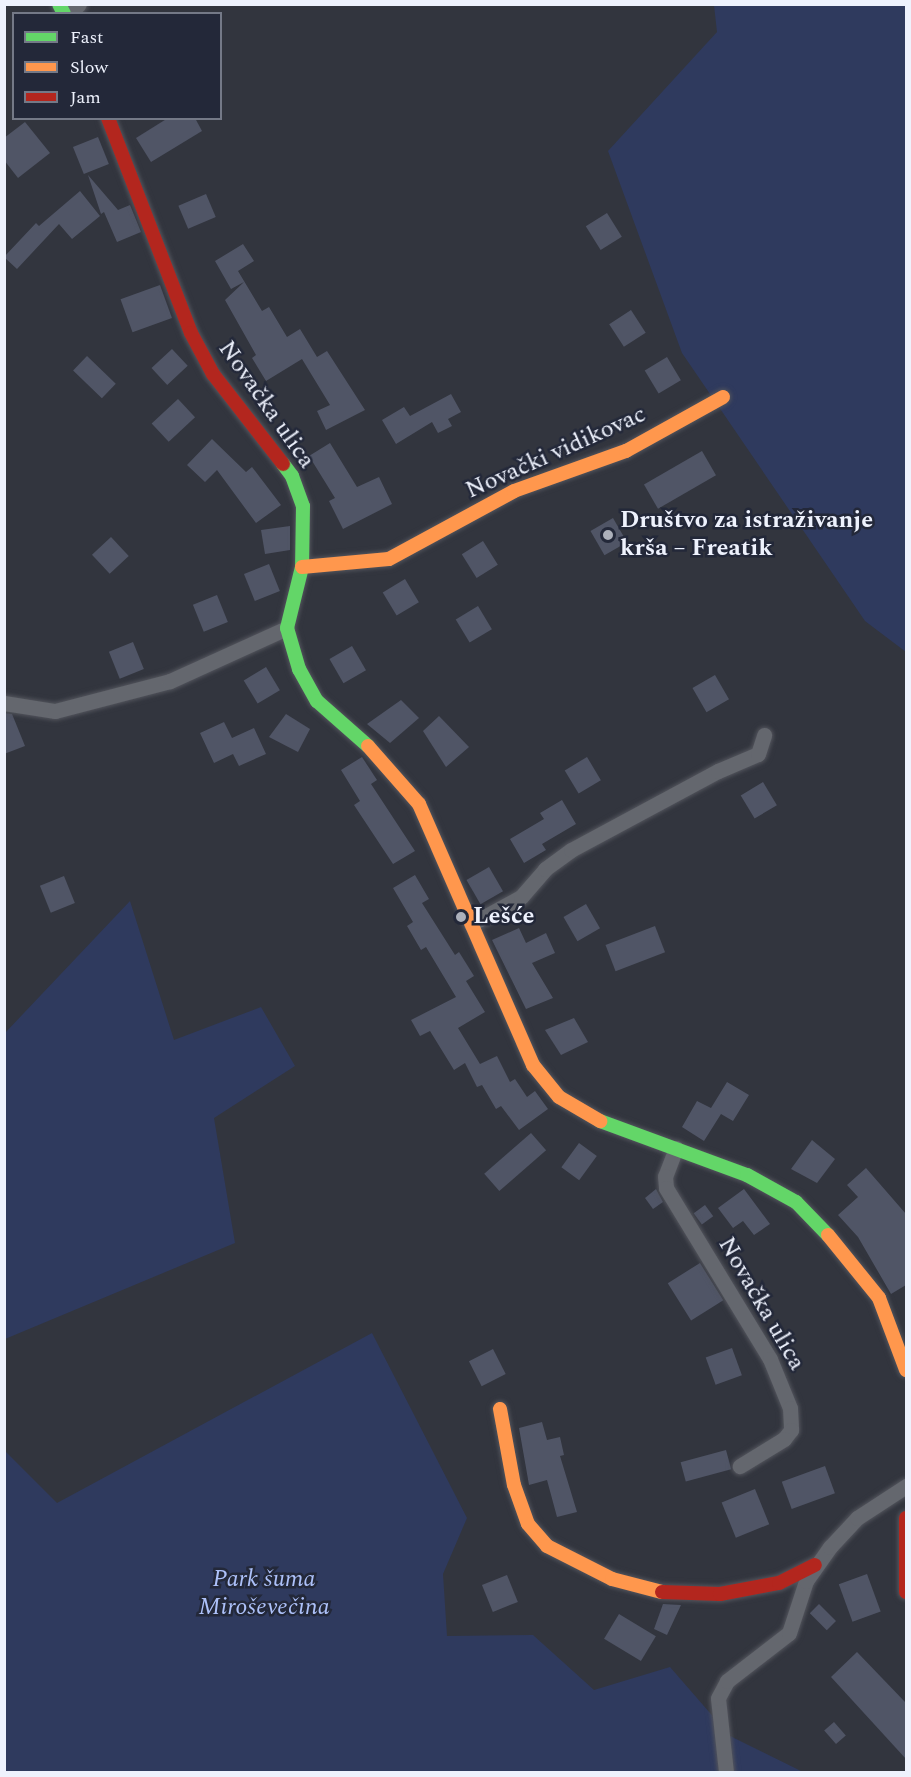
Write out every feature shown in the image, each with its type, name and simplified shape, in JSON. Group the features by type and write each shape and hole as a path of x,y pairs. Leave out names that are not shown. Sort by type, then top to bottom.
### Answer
{"street":[{"name":"Novačka ulica","path":"109,120 154,229 191,333 213,374 291,476 303,506 302,567 287,628"},
{"name":"Novački vidikovac","path":"302,567 389,559 514,491 626,451 723,397"},
{"path":"4,704 55,711 170,681 287,628 299,669 317,701 378,754 419,804 533,1065 560,1096 610,1127 676,1148 769,1184 803,1209 843,1251 879,1298 893,1327 906,1370"},
{"path":"471,924 521,897 545,869 571,850 718,771 758,754 764,735"},
{"name":"Novačka ulica","path":"676,1148 665,1176 666,1188 770,1359 790,1408 791,1430 784,1439 740,1466"},
{"path":"500,1409 514,1485 528,1524 547,1546 596,1571 648,1591 720,1594 779,1583 815,1565"},
{"path":"726,1773 718,1698 735,1671 789,1633 815,1565 857,1518 906,1486"},
{"path":"906,1518 906,1592"}],"green space":[{"path":"714,5 906,5 906,652 865,621 682,353 608,151 717,32"},
{"path":"130,901 174,1040 261,1007 295,1066 214,1118 235,1243 5,1339 5,1033"},
{"name":"Park šuma Miroševečina","path":"372,1333 467,1518 443,1574 447,1636 533,1635 594,1690 670,1667 730,1736 803,1772 5,1772 4,1450 57,1503"}],"building":[{"path":"165,120 196,120 202,131 151,162 136,138"},
{"path":"25,122 50,153 18,178 4,160 4,138"},
{"path":"98,137 109,164 84,174 73,147"},
{"path":"88,175 118,210 130,205 141,232 117,242 104,212 101,214"},
{"path":"80,191 100,216 72,239 59,224 17,269 4,257 36,223 39,226"},
{"path":"206,194 216,217 188,229 178,206"},
{"path":"607,213 622,237 601,250 586,226"},
{"path":"243,244 254,261 238,271 262,311 269,307 287,337 300,329 317,357 327,351 365,410 326,430 317,411 330,405 302,359 266,381 252,358 256,355 225,300 244,282 231,289 215,261"},
{"path":"160,285 172,318 133,332 121,299"},
{"path":"631,310 646,333 624,347 609,324"},
{"path":"172,349 188,366 167,385 152,368"},
{"path":"87,356 116,384 102,398 73,370"},
{"path":"667,357 681,380 659,394 645,370"},
{"path":"451,394 461,412 448,419 452,426 438,433 432,422 396,444 382,420 404,407 410,416"},
{"path":"178,399 195,417 169,442 152,424"},
{"path":"212,439 246,472 252,467 281,505 256,523 217,470 205,482 187,465"},
{"path":"330,443 357,487 379,477 392,504 343,529 329,501 335,498 309,456"},
{"path":"702,451 716,475 658,509 644,485"},
{"path":"613,518 627,542 604,555 590,531"},
{"path":"290,526 290,550 265,554 261,530"},
{"path":"111,537 129,556 110,574 92,555"},
{"path":"483,541 498,565 477,578 462,554"},
{"path":"269,564 280,591 255,601 244,574"},
{"path":"405,579 419,602 397,616 383,592"},
{"path":"217,595 228,622 204,632 193,605"},
{"path":"478,606 492,629 470,643 456,619"},
{"path":"133,642 144,669 120,679 109,652"},
{"path":"352,646 366,670 343,683 329,659"},
{"path":"266,667 280,690 258,704 244,680"},
{"path":"715,675 729,699 706,712 692,688"},
{"path":"401,700 419,718 390,743 367,724"},
{"path":"4,713 12,714 25,746 4,754"},
{"path":"286,714 310,729 298,752 269,737"},
{"path":"439,716 469,747 446,767 423,731"},
{"path":"224,722 232,738 254,728 266,754 239,766 233,754 214,763 200,733"},
{"path":"362,757 377,780 371,784 415,851 393,864 354,805 360,801 341,770"},
{"path":"587,757 601,780 579,794 565,770"},
{"path":"763,782 777,805 755,819 741,795"},
{"path":"562,800 576,824 542,844 546,850 524,863 510,839 544,819 540,813"},
{"path":"489,867 503,891 480,904 466,880"},
{"path":"415,875 429,899 422,903 455,955 459,952 474,976 466,981 485,1012 458,1028 480,1064 497,1056 510,1082 515,1079 527,1097 535,1091 548,1109 519,1130 501,1106 496,1109 482,1085 477,1087 465,1063 454,1070 430,1031 420,1036 411,1020 456,997 426,947 421,950 407,926 413,922 393,888"},
{"path":"64,876 75,903 51,913 40,886"},
{"path":"586,904 600,928 577,941 563,917"},
{"path":"655,926 665,952 616,971 606,945"},
{"path":"519,928 526,943 546,933 555,953 532,963 553,998 526,1009 492,940"},
{"path":"574,1018 588,1042 561,1055 545,1030"},
{"path":"727,1082 749,1095 733,1121 721,1114 704,1141 682,1127 697,1101 711,1108"},
{"path":"531,1133 546,1150 499,1191 484,1174"},
{"path":"812,1140 835,1159 817,1183 791,1169"},
{"path":"579,1143 597,1156 579,1180 561,1167"},
{"path":"866,1168 906,1214 906,1285 891,1294 858,1237 838,1215 858,1197 847,1185"},
{"path":"656,1189 663,1202 653,1209 645,1198"},
{"path":"744,1189 770,1224 754,1235 743,1221 733,1228 718,1208"},
{"path":"705,1205 713,1216 702,1225 694,1213"},
{"path":"700,1263 723,1300 691,1320 668,1283"},
{"path":"732,1348 742,1375 716,1385 706,1358"},
{"path":"493,1349 506,1374 482,1386 469,1361"},
{"path":"542,1422 547,1440 560,1437 564,1455 560,1456 577,1512 557,1517 547,1480 529,1485 519,1428"},
{"path":"726,1450 731,1469 686,1481 681,1462"},
{"path":"825,1466 835,1493 792,1509 782,1482"},
{"path":"755,1489 769,1524 736,1538 722,1502"},
{"path":"867,1574 881,1612 852,1622 839,1584"},
{"path":"507,1575 518,1602 493,1612 482,1585"},
{"path":"663,1604 681,1605 667,1635 654,1629"},
{"path":"819,1604 836,1621 827,1630 810,1613"},
{"path":"619,1614 656,1636 641,1661 604,1639"},
{"path":"857,1652 906,1703 906,1759 831,1677"},
{"path":"834,1722 846,1736 836,1744 824,1731"}],"traffic: fast":[{"path":"59,4 63,12"},
{"path":"283,464 292,476 303,506 302,567 287,628 299,669 317,701 368,746"},
{"path":"600,1121 747,1175 796,1202 828,1235"}],"traffic: slow":[{"path":"302,567 389,559 514,491 626,451 723,397"},
{"path":"368,746 419,804 533,1065 559,1097 600,1121"},
{"path":"828,1235 879,1298 906,1370"},
{"path":"500,1409 514,1485 528,1524 547,1546 612,1579 662,1592"}],"traffic: jam":[{"path":"109,120 191,333 213,374 283,464"},
{"path":"906,1518 906,1592"},
{"path":"662,1592 720,1594 779,1583 815,1565"}],"place":[{"name":"Društvo za istraživanje krša – Freatik","path":"608,535"},
{"name":"Lešće","path":"461,917"}]}
